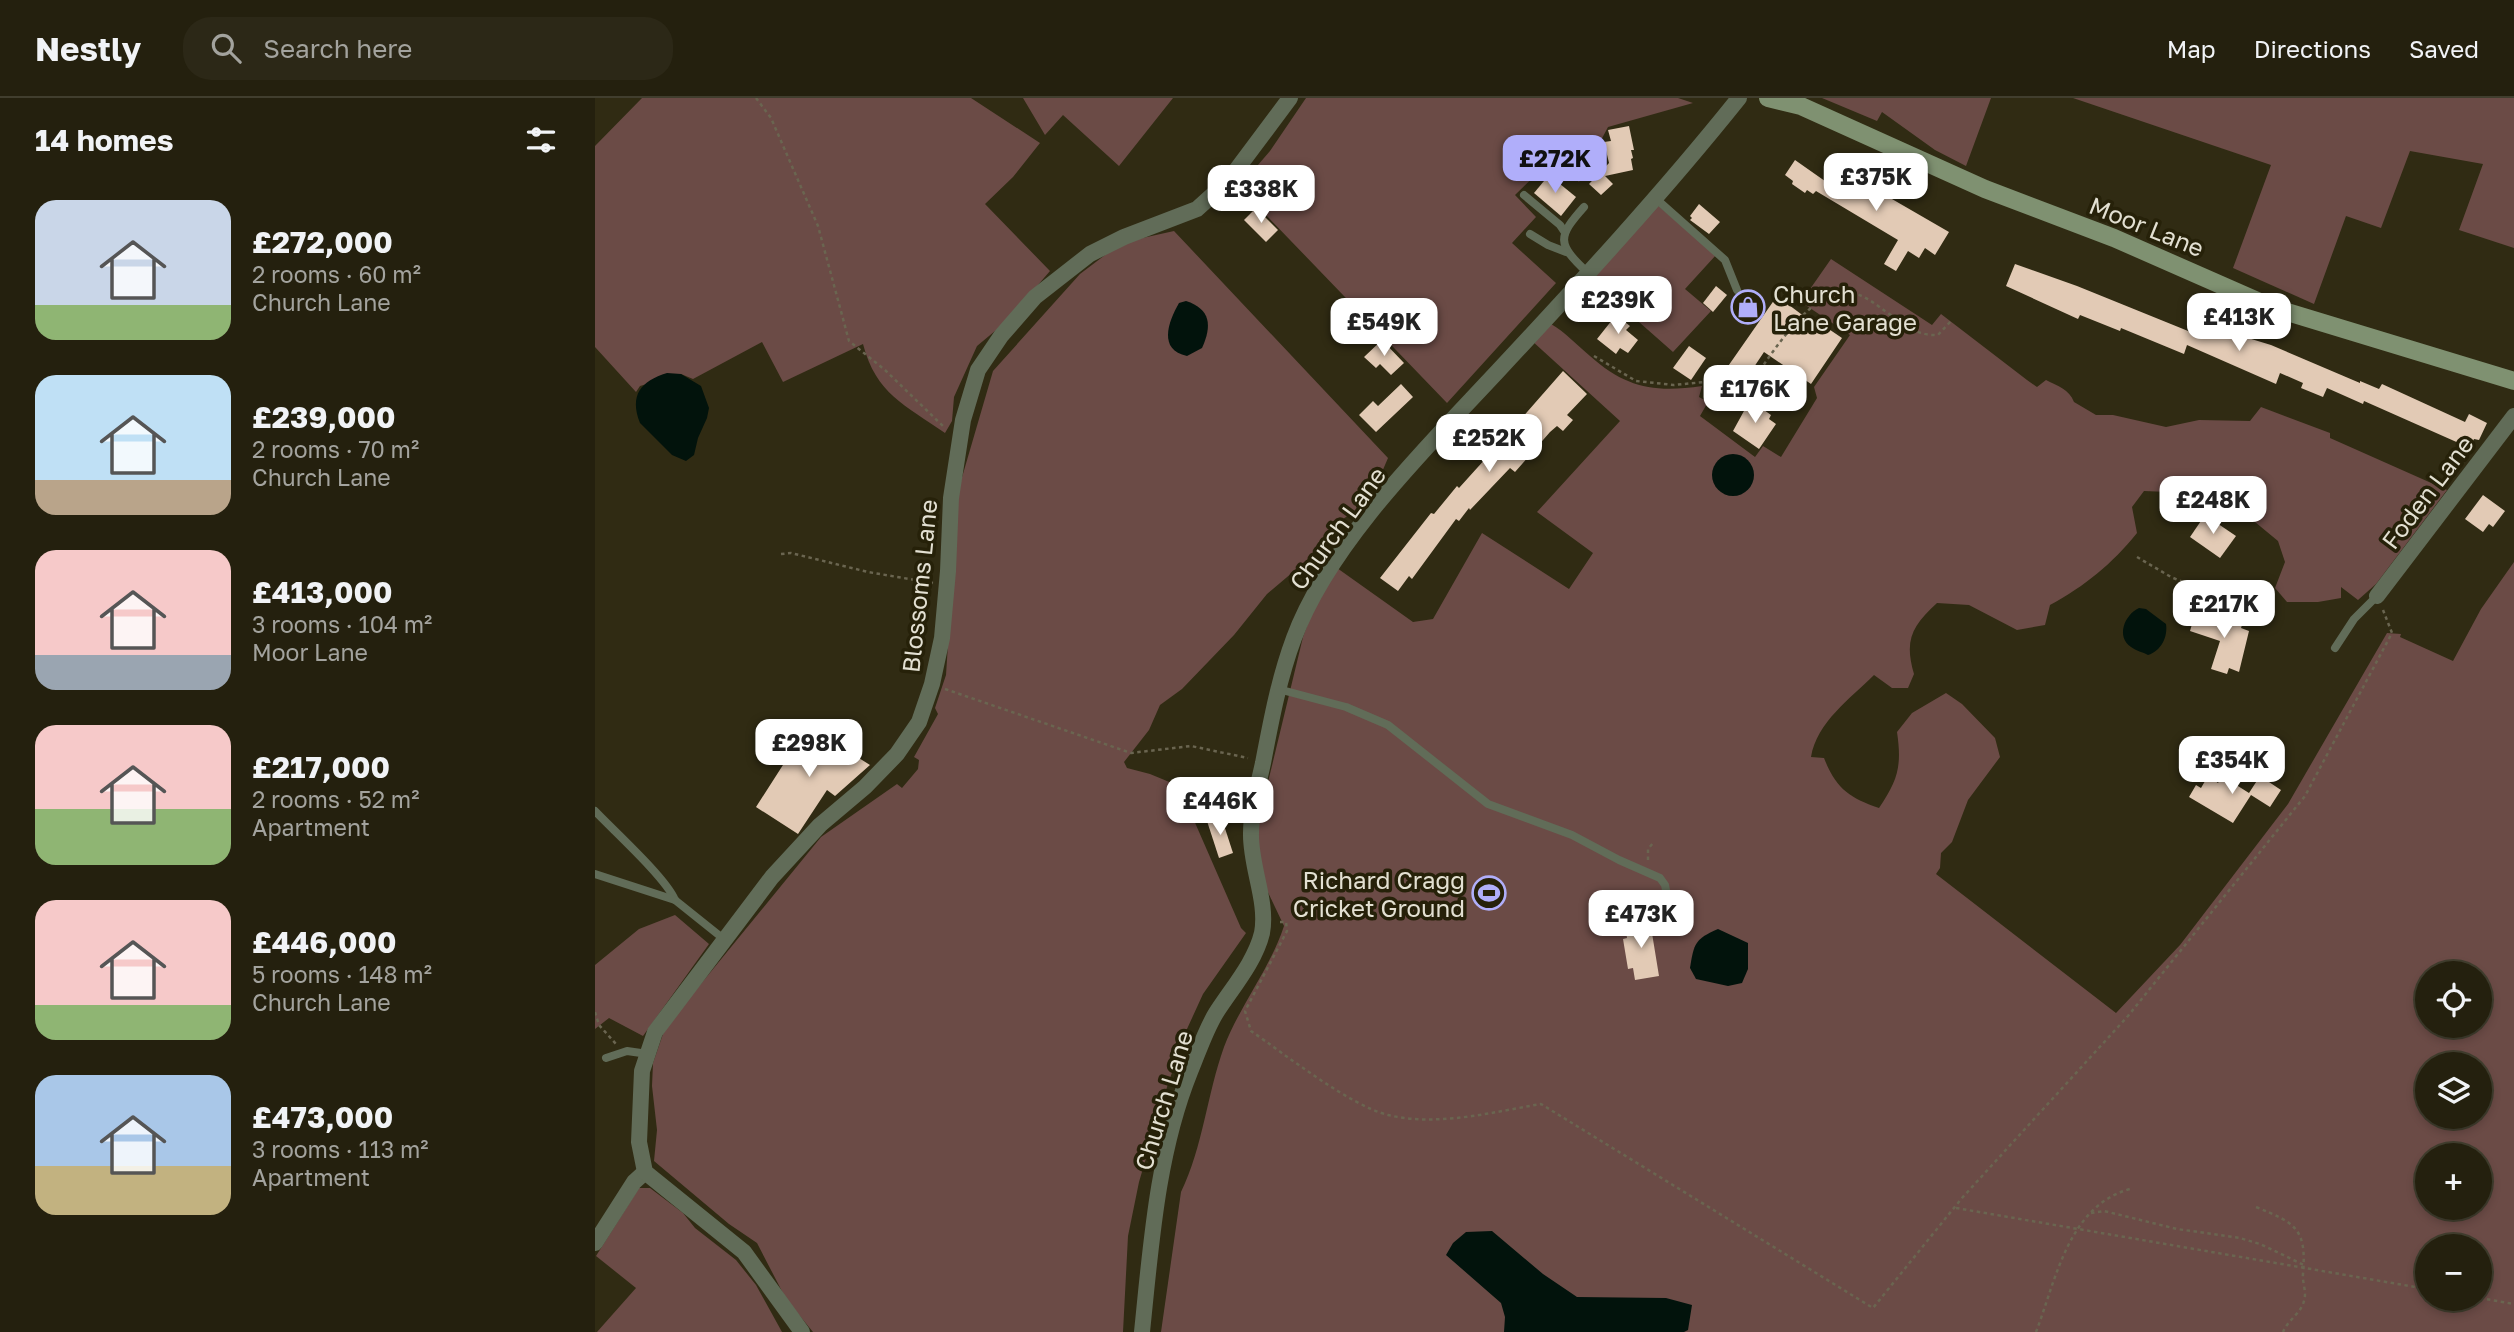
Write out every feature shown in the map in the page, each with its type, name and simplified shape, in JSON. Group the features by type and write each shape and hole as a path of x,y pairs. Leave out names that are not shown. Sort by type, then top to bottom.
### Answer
{"street":[{"name":"Blossoms Lane","path":"645,1172 639,1142 642,1071 655,1032 772,877 820,825 865,787 897,754 919,722 932,684 941,638 947,584 951,498 963,419 978,370 1001,335 1035,298 1090,254 1124,237 1197,209 1228,181 1290,98"},
{"name":"Church Lane","path":"1142,1332 1152,1227 1174,1121 1213,1016 1252,958 1262,934 1252,863 1251,832 1278,689 1294,637 1317,588 1362,526 1427,445 1587,272 1739,98"},
{"name":"Moor Lane","path":"1768,98 1801,106 1985,189 2114,238 2271,307 2514,382"},
{"name":"Foden Lane","path":"2377,596 2514,416"},
{"path":"595,1243 634,1182 645,1172 744,1252 802,1332"}],"lane":[{"path":"1524,195 1560,225 1564,232"},
{"path":"1654,197 1725,260 1737,290"},
{"path":"1584,207 1564,232 1562,242 1566,251 1587,272"},
{"path":"1530,233 1548,245 1566,251"},
{"path":"2335,648 2354,619 2377,596"},
{"path":"1278,689 1327,701 1388,724 1488,804 1572,835 1660,878 1665,885 1673,926"},
{"path":"595,811 656,874 674,900"},
{"path":"595,824 607,824"},
{"path":"595,874 674,900 725,940"},
{"path":"605,1058 627,1051 648,1054"}],"path":[{"path":"756,98 771,118 818,226 849,341 885,370 959,445"},
{"path":"1594,356 1636,381 1674,385 1724,380 1744,393 1802,316 1830,295 1847,292 1868,299 1907,328 1924,335 1938,335 1951,321"},
{"path":"781,554 792,553 902,579 947,584"},
{"path":"2137,556 2171,577 2271,618"},
{"path":"1262,923 1286,922 1287,931 1245,1011 1251,1031 1364,1105 1388,1115 1412,1118 1461,1117 1541,1104 1873,1308 1956,1208 2127,1016 2305,796 2392,633 2377,596"},
{"path":"932,684 1131,753 1191,746 1216,749 1263,763"},
{"path":"1647,871 1648,849 1653,843"},
{"path":"595,1012 599,1025 609,1038 627,1051"},
{"path":"2036,1332 2075,1229 2117,1193 2130,1189"},
{"path":"2256,1207 2287,1219 2301,1236 2304,1303 2283,1332"},
{"path":"1956,1208 2415,1287"},
{"path":"2091,1213 2104,1211 2176,1229 2240,1238 2260,1244 2304,1266"},
{"path":"2492,1300 2514,1304"}],"shaded area":[{"path":"642,98 971,98 1040,143 1013,177 985,204 1050,271 1007,321 977,346 954,397 952,421 945,433 905,406 884,387 863,344 783,382 762,342 693,379 681,374 640,386 636,392 595,347 595,146"},
{"path":"1023,98 1173,98 1119,166 1063,115 1045,135"},
{"path":"1306,98 1678,98 1693,103 1608,127 1579,182 1554,157 1515,195 1536,217 1512,243 1556,283 1447,403 1239,187 1270,151"},
{"path":"1822,98 1991,98 1966,166 1935,150 1882,112 1877,121"},
{"path":"2073,98 2514,98 2514,248 2459,230 2483,164 2410,151 2381,228 2346,216 2314,304 2233,268 2271,165"},
{"path":"1655,203 1716,255 1685,289 1711,311 1673,352 1588,277"},
{"path":"1174,231 1388,458 1379,479 1365,494 1358,509 1334,525 1306,561 1267,594 1234,635 1182,689 1160,705 1149,730 1124,762 1127,768 1179,786 1241,928 1246,933 1203,994 1187,1029 1167,1087 1139,1182 1128,1236 1123,1332 813,1332 786,1299 757,1243 729,1224 654,1161 657,1130 652,1086 653,1063 663,1034 673,1018 821,837 897,784 902,788 918,769 919,760 914,757 938,714 935,708 946,675 958,491 993,371 1080,274 1113,249 1138,239"},
{"path":"1831,259 1932,325 1941,314 2037,387 2046,380 2055,384 2066,391 2074,402 2096,415 2113,415 2166,427 2199,420 2250,421 2261,407 2330,433 2330,438 2447,490 2376,584 2358,600 2341,587 2341,598 2318,602 2287,602 2275,588 2285,562 2278,541 2255,522 2229,517 2193,493 2144,491 2132,507 2137,533 2097,574 2050,605 2045,625 2017,630 1969,605 1937,603 1921,619 1912,634 1910,652 1914,674 1908,688 1892,688 1874,675 1836,712 1820,733 1811,757 1824,758 1845,791 1879,808 1891,789 1899,764 1897,732 1912,713 1946,693 1962,704 1995,738 2000,757 1968,800 1952,842 1941,853 1940,868 1936,874 2116,1013 2180,945 2288,804 2387,633 2401,634 2400,637 2453,661 2481,609 2514,562 2514,1332 1161,1332 1181,1192 1195,1157 1218,1065 1238,1016 1271,957 1284,926 1264,884 1256,832 1303,637 1316,601 1337,568 1413,622 1433,619 1482,533 1569,589 1593,553 1537,512 1620,421 1531,340 1551,324 1603,367 1629,381 1655,388 1702,386 1699,397 1708,402 1700,416 1755,457 1763,446 1781,457 1817,398 1814,387 1850,335 1801,302"},
{"path":"1186,301 1205,314 1208,326 1202,348 1187,356 1172,348 1168,334 1179,303"},
{"path":"667,373 681,374 701,386 709,408 694,455 686,461 672,455 640,423 637,413 636,404 640,390 650,380"},
{"path":"1733,454 1748,460 1754,475 1748,490 1733,496 1718,490 1712,475 1718,460"},
{"path":"2139,608 2146,609 2166,624 2163,643 2148,655 2135,650 2124,638 2126,621"},
{"path":"675,915 709,944 643,1036 609,1018 595,1029 595,965 639,929"},
{"path":"1718,929 1748,943 1748,969 1742,983 1728,986 1696,979 1690,968 1697,943"},
{"path":"639,1188 650,1188 736,1260 756,1285 782,1332 597,1332 636,1288 596,1256"},
{"path":"1492,1231 1543,1274 1577,1297 1666,1298 1692,1305 1688,1330 1504,1332 1505,1317 1501,1303 1446,1255 1453,1243 1466,1232"}],"building":[{"path":"1629,126 1634,150 1631,150 1633,170 1605,176 1613,184 1601,195 1589,184 1609,163 1604,142 1611,141 1608,130"},
{"path":"1795,160 1832,186 1839,176 1843,178 1847,173 1949,232 1935,255 1925,248 1919,258 1908,251 1896,271 1884,264 1898,240 1816,191 1813,194 1807,190 1805,193 1792,184 1793,181 1785,175"},
{"path":"1549,175 1576,197 1561,216 1534,193"},
{"path":"1699,204 1720,222 1709,234 1690,220"},
{"path":"1256,208 1278,230 1266,242 1244,220"},
{"path":"2015,264 2198,335 2204,321 2225,331 2271,345 2360,383 2379,389 2382,384 2465,422 2469,414 2487,423 2479,440 2474,439 2470,448 2364,401 2363,404 2327,388 2323,397 2301,388 2303,383 2280,373 2276,384 2187,345 2184,354 2121,328 2120,331 2080,315 2078,319 2006,286"},
{"path":"1716,286 1727,295 1713,312 1703,303"},
{"path":"1777,296 1809,320 1811,317 1842,338 1811,384 1764,352 1742,385 1724,372"},
{"path":"1616,315 1630,326 1626,330 1638,340 1628,353 1620,348 1616,354 1597,339"},
{"path":"1382,340 1404,363 1391,375 1380,364 1376,368 1364,357"},
{"path":"1689,346 1706,358 1691,380 1673,368"},
{"path":"1563,371 1587,394 1567,415 1573,420 1563,431 1557,426 1515,472 1510,468 1459,521 1456,519 1412,579 1409,576 1398,591 1380,578 1431,513 1434,514 1457,486 1459,488 1496,447 1493,445 1505,432 1507,435"},
{"path":"1401,384 1413,397 1376,432 1359,415 1373,401 1378,406"},
{"path":"1750,400 1771,415 1769,419 1776,424 1759,449 1733,431"},
{"path":"2483,495 2505,511 2493,527 2489,524 2483,532 2465,519"},
{"path":"2205,515 2236,536 2220,558 2190,537"},
{"path":"2231,612 2245,616 2241,628 2249,631 2239,672 2229,668 2227,674 2211,669 2220,641 2190,631 2195,614 2227,624"},
{"path":"808,726 870,765 835,796 827,790 798,834 756,807"},
{"path":"2208,776 2218,783 2222,776 2249,793 2260,776 2281,790 2270,807 2251,795 2233,823 2189,797 2196,785 2201,788"},
{"path":"1221,816 1233,853 1219,858 1207,821"},
{"path":"1650,921 1659,976 1635,980 1633,968 1628,969 1623,939 1627,938 1625,924"}],"place":[{"name":"Church Lane Garage","path":"1748,307"},
{"name":"Richard Cragg Cricket Ground","path":"1489,893"}]}
